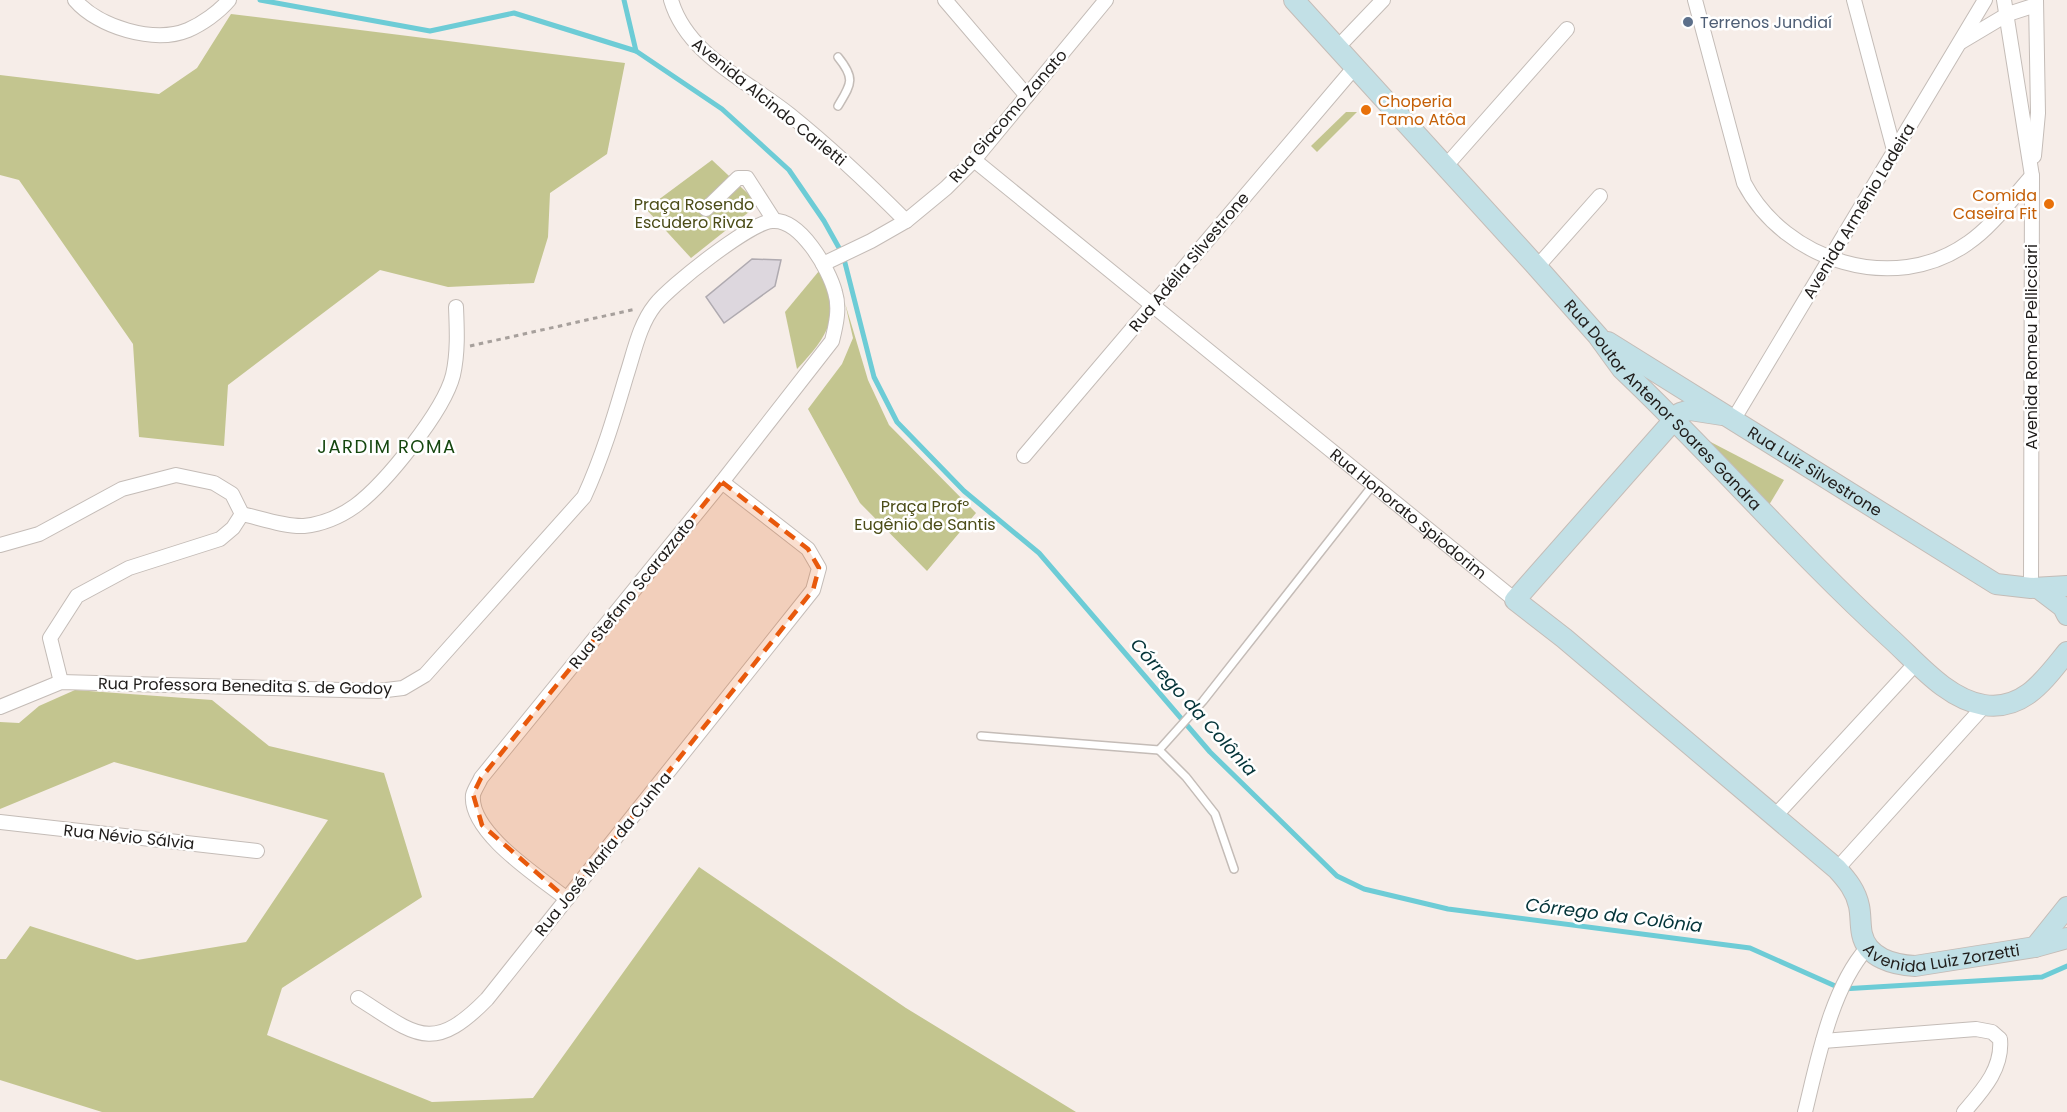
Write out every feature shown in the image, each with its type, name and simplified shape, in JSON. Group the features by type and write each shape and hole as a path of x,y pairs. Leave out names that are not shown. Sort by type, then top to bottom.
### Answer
{"main road":[{"name":"Rua Doutor Antenor Soares Gandra","path":"1294,0 1444,168 1537,267 1598,336 1622,369 1836,588 1949,689 1967,700 1985,705 2004,705 2021,699 2041,684 2067,652"},
{"name":"Rua Luiz Silvestrone","path":"1598,336 1996,584 2034,588"},
{"path":"1515,600 1680,413 1690,410 1727,418"},
{"path":"2034,588 2067,586"},
{"path":"2034,588 2060,604 2067,615"},
{"name":"Rua Honorato Spiodorim","path":"1515,600 1837,869"},
{"name":"Avenida Luiz Zorzetti","path":"1837,869 1855,893 1859,906 1862,936 1867,948 1880,958 1897,965 1915,966 2035,947 2067,938"},
{"path":"2035,947 2067,907"}],"street":[{"path":"75,0 93,15 117,27 148,33 172,34 188,30 226,3"},
{"name":"Avenida Alcindo Carletti","path":"671,0 675,16 687,35 707,54 791,116 872,187 906,221"},
{"path":"945,0 1027,96"},
{"name":"Rua Giacomo Zanato","path":"829,261 906,221 974,160 1106,0"},
{"path":"1337,48 1383,0"},
{"path":"1695,0 1744,183 1754,204 1796,240 1830,259 1859,267 1905,269 1937,260 1969,243 2032,176 2038,113 2036,2 2008,14 1960,43"},
{"path":"1854,0 1894,150"},
{"name":"Avenida Armênio Ladeira","path":"1727,418 1830,259 1985,0"},
{"name":"Avenida Romeu Pellicciari","path":"2004,0 2032,176 2034,588"},
{"path":"1444,168 1567,29"},
{"name":"Rua Adélia Silvestrone","path":"1024,456 1354,68"},
{"name":"Rua Honorato Spiodorim","path":"974,160 1374,483 1515,600"},
{"path":"655,305 725,245 755,226 774,220 747,178 738,178 706,209"},
{"path":"1537,267 1600,196"},
{"name":"Rua Stefano Scarazzato","path":"567,899 493,839 478,817 473,794 481,778 722,482 832,341 837,320 836,292 829,261 792,226 774,220"},
{"name":"Rua Professora Benedita S. de Godoy","path":"0,706 61,682 378,691 403,688 424,675 584,497 598,466 641,330 655,305"},
{"path":"242,514 303,526 333,519 356,505 405,452 436,412 452,377 457,349 456,307"},
{"path":"0,545 39,534 122,489 176,475 214,483 232,494 242,514"},
{"name":"Rua José Maria da Cunha","path":"358,998 405,1028 426,1034 446,1032 465,1021 487,999 813,590 819,568 808,549 722,482"},
{"path":"61,682 50,638 77,596 129,568 220,538 233,528 242,514"},
{"path":"1776,816 1917,662"},
{"path":"1837,869 1985,705"},
{"name":"Rua Névio Sálvia","path":"0,822 257,851"},
{"path":"1805,1112 1823,1041 1851,966 1867,948"},
{"path":"1823,1041 1976,1029 1992,1032 2000,1040 2002,1052 1996,1069 1964,1112"}],"lane":[{"path":"838,57 848,69 851,79 850,86 838,106"},
{"path":"1159,750 1203,701 1374,483"},
{"path":"981,736 1159,750 1186,777 1215,814 1234,869"}],"path":[{"path":"457,349 655,305"}],"highlighted area":[{"path":"722,482 808,549 819,568 813,590 567,899 482,825 473,794 481,778"}],"green space":[{"path":"231,14 625,63 607,154 550,193 548,237 534,283 448,287 380,270 228,385 224,446 139,437 133,344 19,180 0,175 0,75 159,94 197,68"},
{"path":"1346,112 1357,112 1317,152 1311,146"},
{"name":"Praça Rosendo Escudero Rivaz","path":"712,160 759,204 691,258 646,209"},
{"path":"819,271 830,300 829,324 817,346 797,369 785,312"},
{"name":"Praça Profº Eugênio de Santis","path":"845,303 868,380 889,425 976,513 927,571 860,503 808,409 842,364 853,338"},
{"path":"1703,438 1784,480 1769,505"},
{"path":"75,690 212,700 269,746 384,773 422,897 282,988 267,1035 432,1102 533,1098 699,867 906,1008 1076,1112 102,1112 0,1080 0,959 6,959 30,926 137,960 246,942 328,820 114,762 0,809 0,722 19,723 39,706"}],"building":[{"path":"752,259 781,260 775,286 724,323 706,297"}],"waterway":[{"path":"260,0 430,31 514,13 636,51"},
{"name":"Córrego da Colônia","path":"624,0 636,51 722,109 789,170 824,221 843,255 874,377 897,422 964,491 1039,553 1210,752 1337,876 1364,889 1448,909 1750,948 1842,989 2042,977 2067,966"}],"place":[{"name":"Terrenos Jundiaí","path":"1688,22"},
{"name":"Choperia Tamo Atôa","path":"1366,110"},
{"name":"Comida Caseira Fit","path":"2049,204"}],"district":[{"name":"JARDIM ROMA","path":"387,446"}]}
